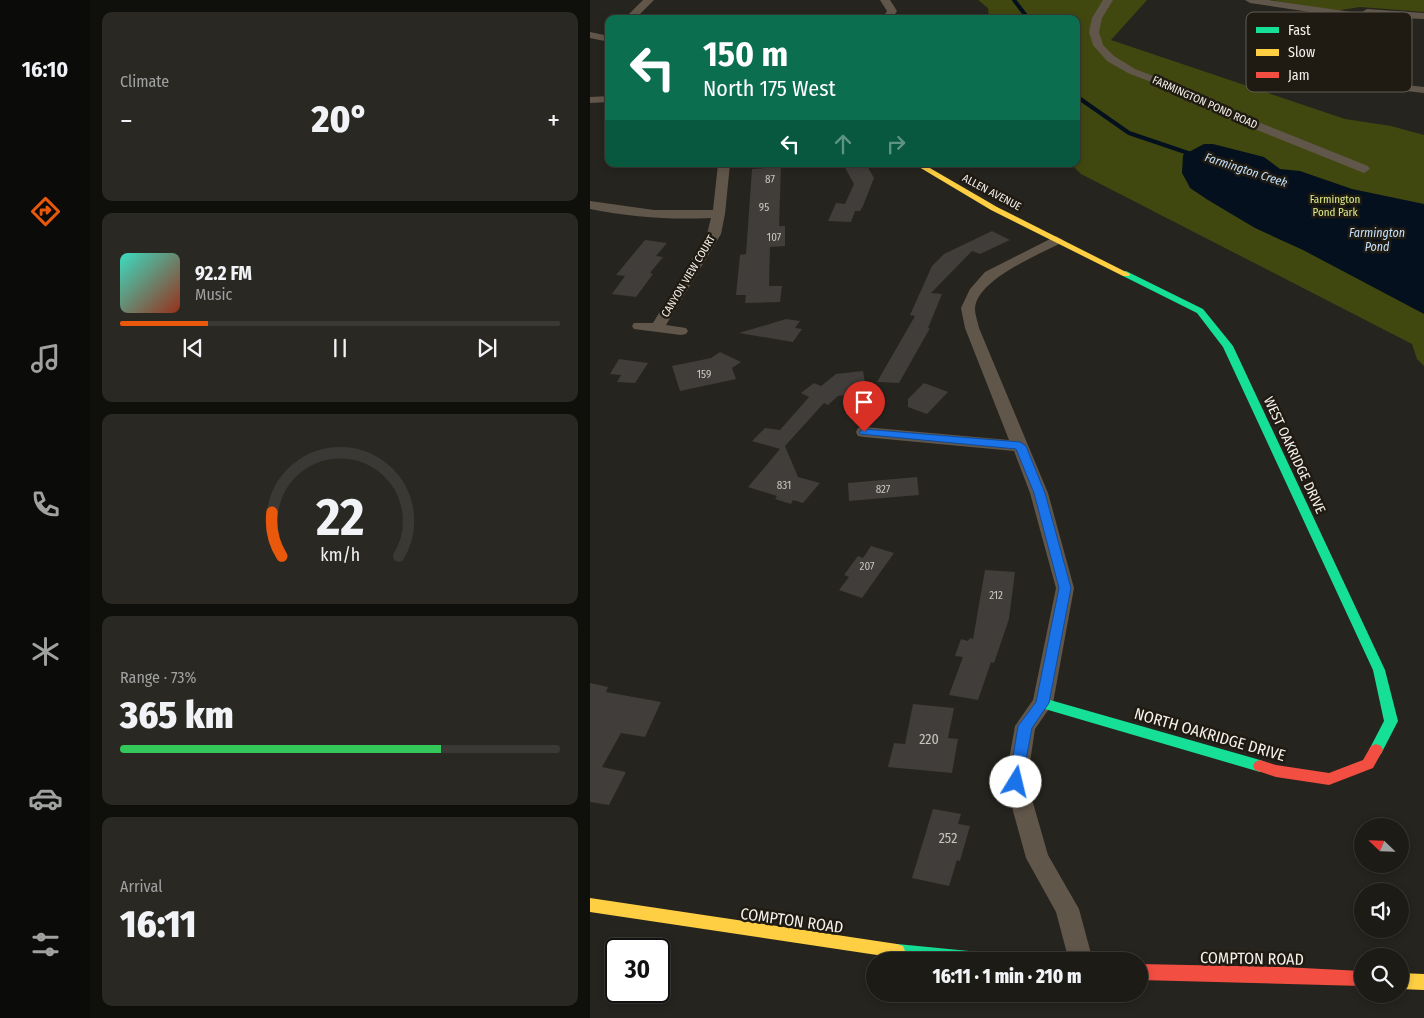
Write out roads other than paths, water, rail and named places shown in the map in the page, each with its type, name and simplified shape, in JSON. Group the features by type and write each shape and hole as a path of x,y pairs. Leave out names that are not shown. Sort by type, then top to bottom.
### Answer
{"street":[{"path":"633,15 649,0"},
{"path":"885,0 892,11 890,15"},
{"name":"FARMINGTON POND ROAD","path":"1108,0 1097,18 1094,32 1098,46 1111,60 1126,68 1191,93 1222,112 1277,133 1322,154 1364,169"},
{"path":"1250,0 1329,12"},
{"path":"1313,0 1368,12"},
{"path":"590,100 605,98"},
{"name":"CANYON VIEW COURT","path":"657,328 710,242 719,214 724,167"},
{"name":"ALLEN AVENUE","path":"923,167 945,181 1056,240"},
{"path":"590,205 639,214 677,216 719,214"},
{"path":"1056,240 990,275 978,289 968,308 972,328 1039,493 1065,588 1043,703 1025,726 1016,782 1037,858 1067,909 1079,952"},
{"name":"WEST OAKRIDGE DRIVE","path":"1056,240 1200,311 1228,346 1378,670 1391,721 1368,764"},
{"path":"639,326 681,331"},
{"path":"864,432 1020,446"},
{"name":"NORTH OAKRIDGE DRIVE","path":"1043,703 1276,772 1330,779 1368,764"},
{"name":"COMPTON ROAD","path":"590,905 907,952"},
{"name":"COMPTON ROAD","path":"1148,972 1354,979"},
{"path":"1409,981 1424,982"}],"water":[{"name":"Farmington Pond","path":"1204,144 1213,144 1264,157 1280,169 1300,171 1352,189 1424,204 1424,314 1303,250 1255,228 1190,188 1182,173 1183,155"}],"waterway":[{"name":"Farmington Creek","path":"1014,0 1025,15"},
{"name":"Farmington Creek","path":"1080,99 1129,133 1194,155"}],"park label":[{"name":"Farmington Pond Park","path":"1335,205"}]}
